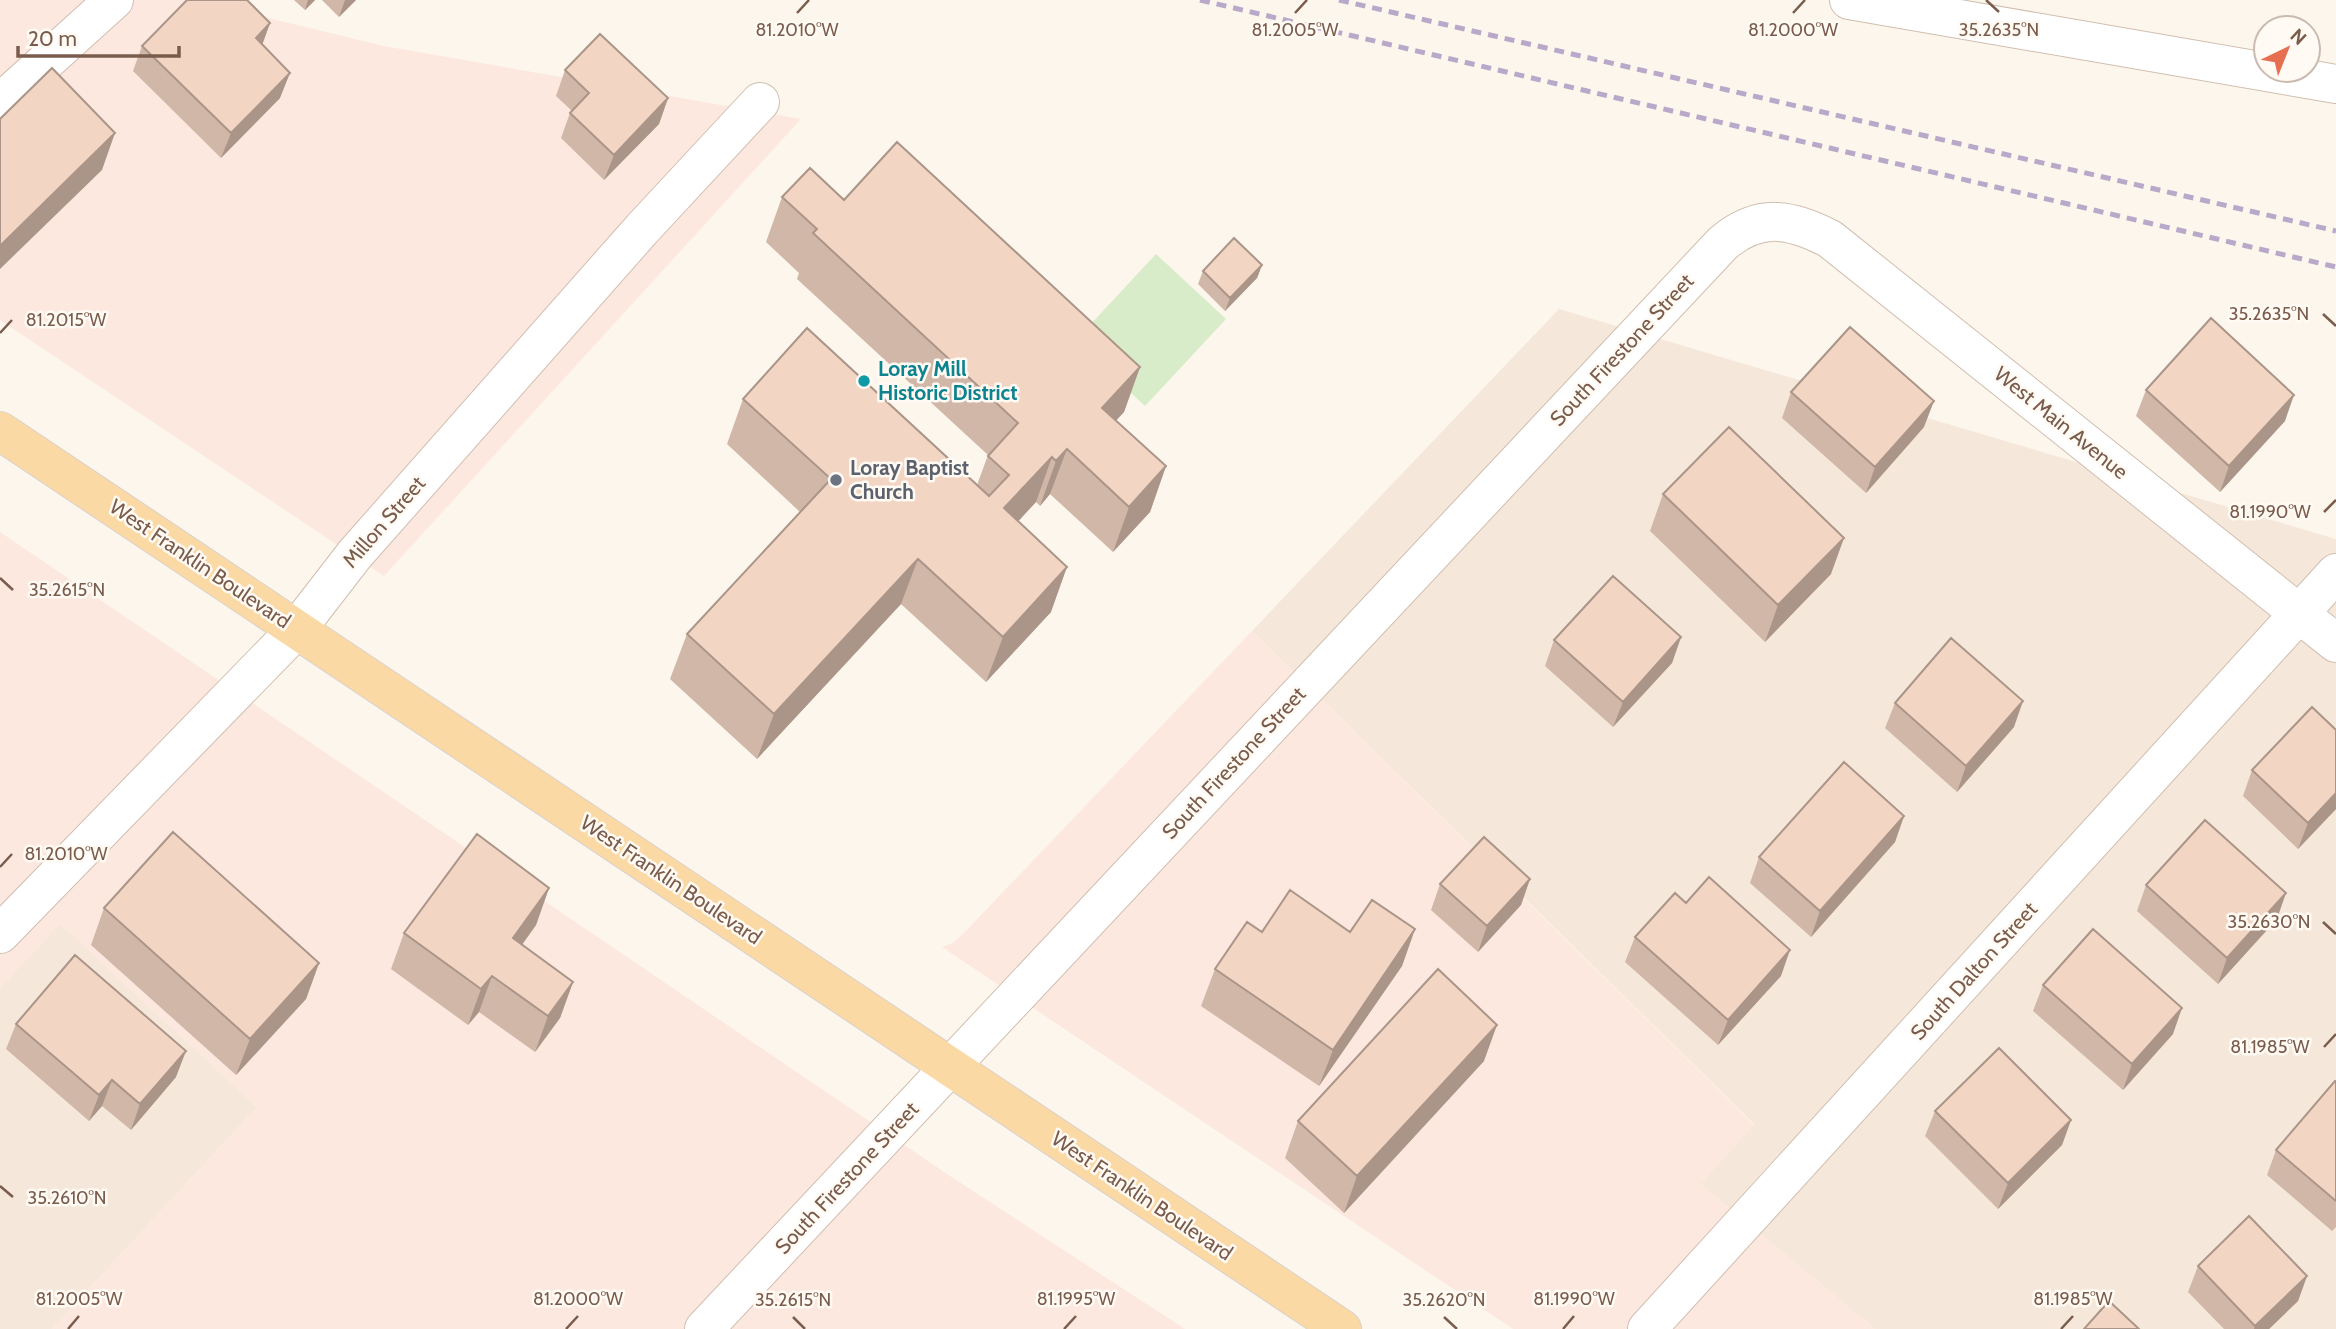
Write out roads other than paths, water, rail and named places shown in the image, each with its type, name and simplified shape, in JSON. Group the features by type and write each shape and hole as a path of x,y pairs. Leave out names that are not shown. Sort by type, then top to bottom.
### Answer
{"main road":[{"name":"West Franklin Boulevard","path":"0,431 1342,1329"}],"street":[{"path":"0,103 114,0"},
{"path":"1849,0 1937,8 2336,84"},
{"name":"Millon Street","path":"0,934 297,629 355,554 642,229 760,102"},
{"name":"West Main Avenue","path":"1777,222 1801,226 1830,239 2336,643"},
{"name":"South Firestone Street","path":"704,1329 1723,243 1738,230 1754,223 1777,222"},
{"name":"South Dalton Street","path":"1647,1329 2336,573"}],"railway":[{"path":"1200,0 2336,267"},
{"path":"1339,0 2336,231"}],"place":[{"name":"Loray Mill Historic District","path":"864,381"},
{"name":"Loray Baptist Church","path":"836,480"}]}
